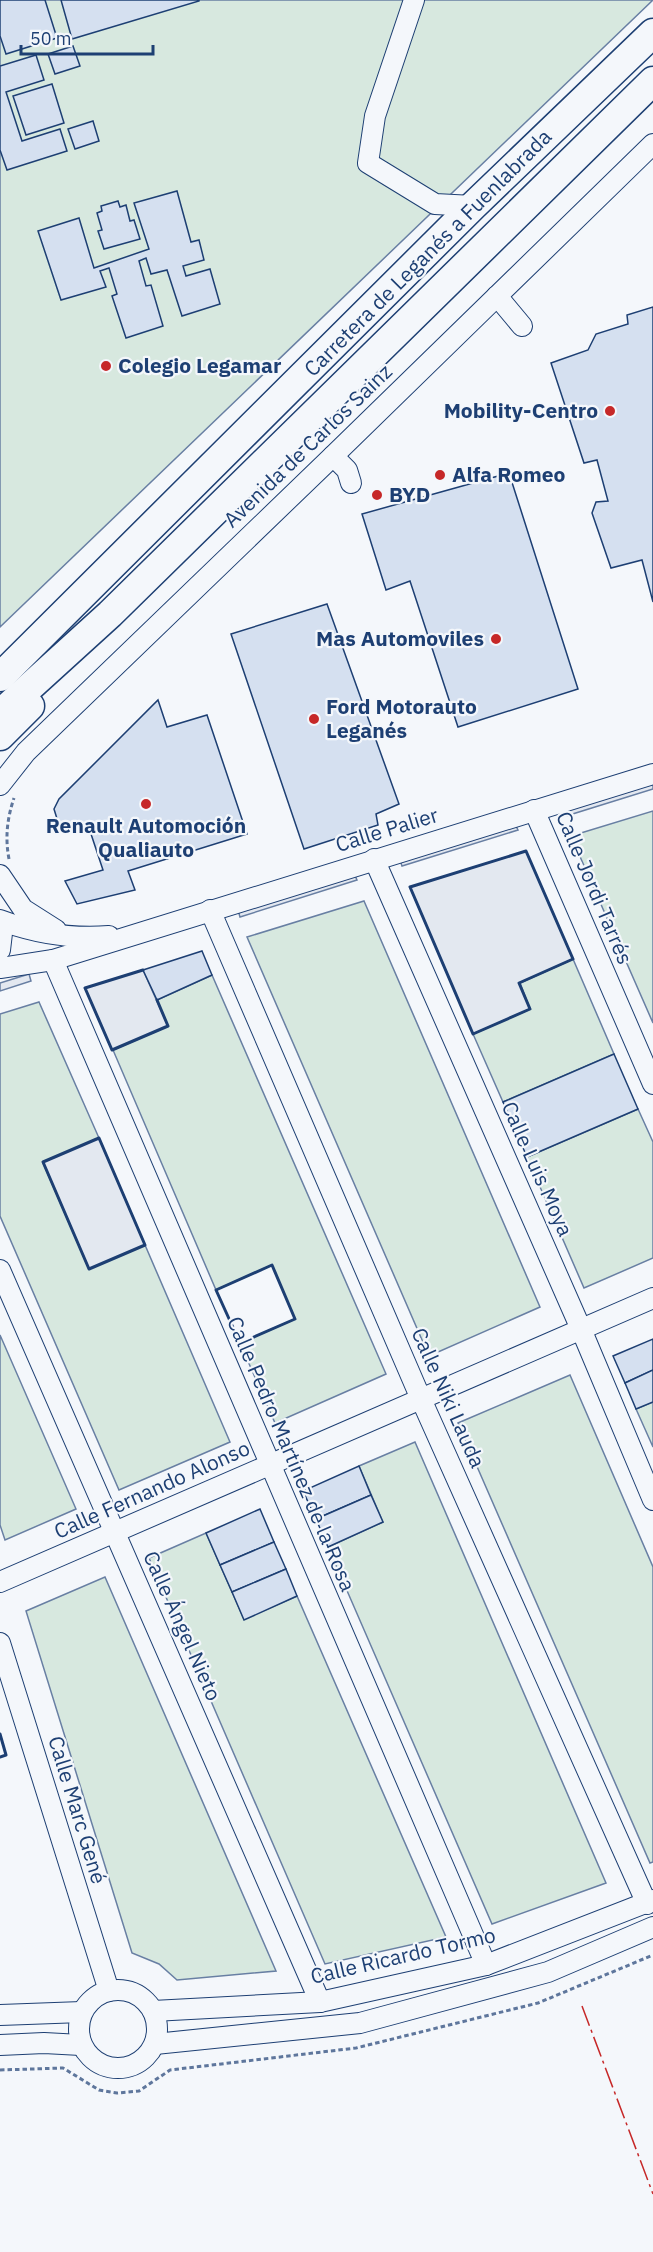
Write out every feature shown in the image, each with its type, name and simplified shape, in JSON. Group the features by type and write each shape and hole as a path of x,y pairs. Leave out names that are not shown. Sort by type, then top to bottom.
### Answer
{"highway":[{"path":"613,71 653,27"},
{"name":"Carretera de Leganés a Fuenlabrada","path":"0,677 473,206 653,33"},
{"name":"Carretera de Leganés a Fuenlabrada","path":"0,714 110,614 653,81"},
{"path":"0,651 144,514 231,448"},
{"path":"0,736 74,661 110,614"}],"street":[{"path":"414,0 375,116 368,163 435,204 473,206"},
{"name":"Avenida de Carlos Sainz","path":"7,791 26,752 653,144"},
{"path":"497,296 522,326"},
{"path":"333,456 347,470 351,483"},
{"name":"Calle Palier","path":"0,968 53,960 653,774"},
{"name":"Calle Jordi Tarrés","path":"534,810 653,1084"},
{"name":"Calle Luis Moya","path":"374,859 581,1329 653,1500"},
{"path":"5,868 23,909 63,935"},
{"name":"Calle Niki Lauda","path":"210,910 421,1399 650,1902"},
{"name":"Calle Palier","path":"0,920 33,930 88,938 136,934"},
{"path":"0,928 2,933 0,950"},
{"name":"Calle Pedro Martínez de la Rosa","path":"53,960 486,1965"},
{"name":"Calle Ángel Nieto","path":"0,1269 320,2001"},
{"name":"Calle Fernando Alonso","path":"0,1582 653,1298"},
{"name":"Calle Marc Gené","path":"0,1643 109,1991"},
{"name":"Calle Ricardo Tormo","path":"153,2012 320,2001 486,1965 650,1902"},
{"path":"155,2044 360,2023 548,1972 653,1927"},
{"path":"122,1990 135,1993 146,2001 153,2012 157,2022 155,2044 138,2064 125,2068 112,2068 99,2064 88,2056 81,2044 78,2034 82,2012 98,1995 122,1990"},
{"path":"0,2015 82,2012"},
{"path":"0,2045 81,2044"}],"path":[{"path":"5,868 7,791"},
{"path":"0,2070 63,2068 99,2090 117,2093 139,2091 170,2070 356,2048 538,2003 653,1955"}],"shaded area":[{"name":"Colegio Legamar","path":"0,0 653,0 0,627"},
{"path":"653,782 653,789 566,816 563,809"},
{"path":"653,811 653,1023 571,836"},
{"path":"515,824 518,830 402,866 400,860"},
{"path":"526,851 573,959 520,983 530,1009 473,1034 410,887"},
{"path":"354,873 357,880 240,917 238,910"},
{"path":"364,901 540,1307 429,1356 247,937"},
{"path":"573,959 614,1054 503,1102 473,1034 530,1009 519,983"},
{"path":"143,970 168,1026 112,1050 85,988"},
{"path":"29,974 31,981 0,991 0,983"},
{"path":"212,975 386,1374 275,1423 240,1343 295,1319 272,1265 216,1290 113,1050 168,1026 157,1000"},
{"path":"39,1002 99,1138 43,1163 89,1269 145,1245 230,1442 119,1490 0,1216 0,1014"},
{"path":"638,1109 653,1142 653,1258 584,1288 527,1157"},
{"path":"99,1138 145,1245 89,1269 43,1162"},
{"path":"0,1335 76,1509 5,1540 0,1525"},
{"path":"570,1375 653,1567 653,1862 650,1863 458,1423"},
{"path":"653,1402 653,1447 636,1409"},
{"path":"415,1442 606,1883 492,1924 328,1547 383,1522 359,1466"},
{"path":"206,1533 244,1619 297,1596 446,1937 325,1964 149,1558"},
{"path":"105,1577 276,1971 177,1980 159,1964 132,1953 26,1611"}],"building":[{"path":"0,0 45,0 57,38 6,54 0,36"},
{"path":"61,0 199,0 199,1 72,39"},
{"path":"73,46 80,66 55,74 48,54"},
{"path":"36,55 44,80 6,92 22,141 60,129 67,151 7,170 0,150 0,66"},
{"path":"52,84 64,123 26,135 13,96"},
{"path":"93,121 99,141 75,149 68,129"},
{"path":"177,191 191,242 199,240 204,260 183,266 186,276 210,269 220,304 182,316 167,270 151,274 146,258 139,261 146,286 151,285 163,326 126,338 112,296 117,294 109,268 100,271 106,287 61,300 38,231 79,218 94,268 149,249 134,203"},
{"path":"118,201 120,207 126,205 130,221 134,220 140,239 104,249 98,231 102,230 97,213 102,211 101,206"},
{"name":"Mobility-Centro","path":"653,307 653,602 642,560 611,568 592,513 596,502 608,501 597,460 584,463 551,363 588,350 596,334 628,324 627,315"},
{"name":"Mas Automoviles","path":"509,473 578,689 458,727 410,581 386,590 362,514"},
{"name":"Ford Motorauto Leganés","path":"327,604 399,804 376,814 378,825 304,849 231,634"},
{"name":"Renault Automoción Qualiauto","path":"158,700 167,727 207,715 247,834 128,871 135,890 77,904 65,881 103,870 88,825 67,830 58,822 54,809 59,799"},
{"path":"202,951 212,975 157,1000 143,970"},
{"path":"614,1054 638,1109 527,1157 503,1102"},
{"path":"653,1339 653,1370 625,1383 613,1356"},
{"path":"653,1370 653,1402 636,1409 625,1383"},
{"path":"359,1466 371,1495 316,1519 303,1491"},
{"path":"371,1495 383,1522 328,1547 316,1519"},
{"path":"260,1509 274,1542 220,1565 206,1533"},
{"path":"274,1542 286,1569 232,1592 220,1565"},
{"path":"286,1569 297,1596 244,1620 232,1592"}],"wall":[{"path":"526,851 573,959 519,983 530,1009 473,1034 410,887 526,851"},
{"path":"143,970 85,988 112,1050 168,1026 157,1000"},
{"path":"99,1138 145,1245 89,1269 43,1162 99,1138"},
{"path":"272,1265 295,1319 240,1343 216,1290 272,1265"},
{"path":"0,1734 6,1755 0,1757"}],"power":[{"path":"582,2006 653,2194"}],"place":[{"name":"Colegio Legamar","path":"106,366"},
{"name":"Mobility-Centro","path":"610,411"},
{"name":"Alfa Romeo","path":"440,475"},
{"name":"BYD","path":"377,495"},
{"name":"Mas Automoviles","path":"496,639"},
{"name":"Ford Motorauto Leganés","path":"314,719"},
{"name":"Renault Automoción Qualiauto","path":"146,804"}]}
